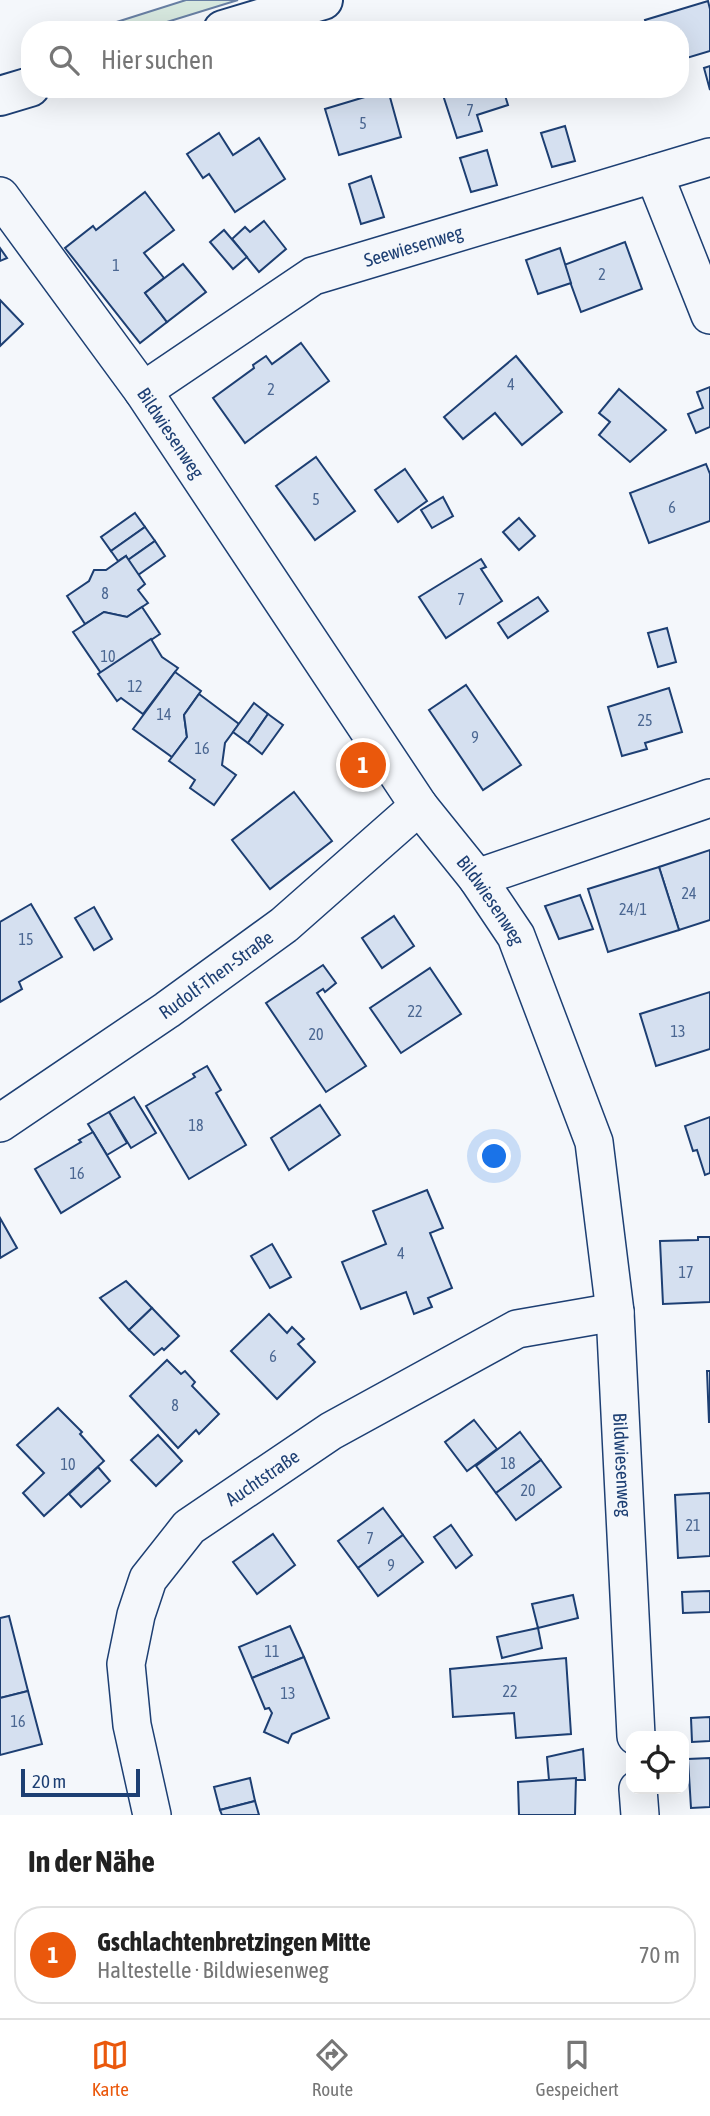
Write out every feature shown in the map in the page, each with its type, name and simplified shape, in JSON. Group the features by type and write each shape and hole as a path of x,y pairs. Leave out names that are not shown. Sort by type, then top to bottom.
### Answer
{"street":[{"path":"253,21 323,0"},
{"path":"0,96 21,90"},
{"name":"Seewiesenweg","path":"143,391 313,275 710,157"},
{"path":"654,174 710,315"},
{"name":"Bildwiesenweg","path":"0,196 143,391 419,806 477,878 516,936 594,1142 615,1312 636,1731"},
{"path":"477,878 710,798"},
{"name":"Rudolf-Then-Straße","path":"0,1123 167,1010 284,925 419,806"},
{"name":"Auchtstraße","path":"152,1815 132,1725 126,1664 136,1615 148,1579 189,1527 331,1431 517,1329 615,1312"},
{"path":"638,1794 640,1815"}],"shaded area":[{"path":"186,0 238,0 170,21 120,21"}],"building":[{"path":"708,1 710,51 689,57 689,21 645,20"},
{"path":"710,66 710,90 704,68"},
{"path":"361,98 390,98 401,137 339,155 325,109"},
{"path":"444,98 506,98 508,105 477,115 482,131 457,138"},
{"path":"565,126 575,161 552,167 541,133"},
{"path":"219,133 233,155 259,138 285,179 235,212 209,174 203,178 187,154"},
{"path":"487,150 497,185 471,192 460,158"},
{"path":"371,176 384,217 361,224 349,184"},
{"path":"145,192 174,230 144,253 164,278 145,293 167,322 140,343 65,248 93,226 96,230"},
{"path":"264,221 286,249 259,272 232,239 245,227 250,232"},
{"path":"224,230 247,257 233,269 210,242"},
{"path":"625,242 642,289 581,312 564,265"},
{"path":"0,248 7,258 0,261"},
{"path":"560,248 571,283 538,294 526,260"},
{"path":"183,264 206,292 167,322 145,293"},
{"path":"0,300 23,324 0,346"},
{"path":"301,343 329,381 245,443 213,398 266,356 272,364"},
{"path":"516,356 562,412 522,445 495,413 463,439 444,417"},
{"path":"710,387 710,427 696,433 688,414 703,408 697,392"},
{"path":"619,389 666,430 630,462 599,435 610,422 599,413"},
{"path":"316,457 355,511 315,540 276,486"},
{"path":"706,464 710,474 710,521 649,543 630,493"},
{"path":"405,469 427,501 398,522 375,490"},
{"path":"443,497 453,516 432,528 421,510"},
{"path":"135,513 145,527 111,551 101,537"},
{"path":"519,518 535,536 519,550 503,532"},
{"path":"145,527 155,541 128,560 126,556 118,561 111,551"},
{"path":"155,541 165,556 138,575 128,560"},
{"path":"126,556 145,584 138,590 148,603 127,617 104,612 85,624 67,596 89,581 94,570 106,570"},
{"path":"481,559 486,567 481,569 502,601 446,638 419,597"},
{"path":"538,597 548,611 508,638 498,623"},
{"path":"142,607 160,634 101,673 73,632 104,612 127,617"},
{"path":"667,628 676,662 658,667 648,633"},
{"path":"151,639 162,657 178,668 143,714 121,698 117,701 98,674"},
{"path":"175,672 201,691 184,715 187,737 172,757 133,729"},
{"path":"466,685 521,765 483,790 429,710"},
{"path":"669,688 682,732 645,743 647,749 622,756 608,707"},
{"path":"199,694 239,724 225,743 222,765 236,775 214,805 190,788 195,780 169,761 187,737 184,715"},
{"path":"254,703 268,714 248,743 233,732"},
{"path":"268,714 283,725 262,754 248,743"},
{"path":"294,792 332,841 270,889 232,840"},
{"path":"710,850 710,920 679,930 659,867"},
{"path":"659,867 679,930 608,952 588,889"},
{"path":"580,895 593,929 559,939 545,906"},
{"path":"31,904 62,957 19,982 22,989 0,1002 0,922"},
{"path":"94,907 112,939 94,950 75,918"},
{"path":"394,916 414,946 382,968 362,938"},
{"path":"323,965 336,983 325,992 323,989 317,993 366,1066 326,1092 266,1003"},
{"path":"430,968 461,1014 401,1053 370,1008"},
{"path":"710,992 710,1049 656,1066 640,1014"},
{"path":"207,1066 221,1090 216,1093 246,1145 189,1179 146,1106 195,1077 193,1074"},
{"path":"134,1097 156,1133 131,1148 109,1112"},
{"path":"320,1105 340,1135 289,1170 271,1138"},
{"path":"109,1112 127,1143 107,1155 88,1124"},
{"path":"710,1117 710,1173 705,1175 685,1126"},
{"path":"93,1132 120,1177 61,1213 35,1169"},
{"path":"427,1190 443,1228 430,1233 452,1288 428,1298 432,1307 414,1314 406,1292 361,1309 342,1262 386,1244 373,1211"},
{"path":"0,1218 17,1248 0,1258"},
{"path":"698,1237 710,1237 710,1302 663,1304 660,1241 698,1240"},
{"path":"272,1244 291,1277 270,1288 251,1256"},
{"path":"126,1281 152,1308 129,1330 100,1298"},
{"path":"152,1308 179,1336 154,1355 129,1330"},
{"path":"269,1314 287,1333 292,1327 304,1339 298,1344 315,1362 277,1399 231,1351"},
{"path":"167,1360 181,1374 185,1371 195,1382 192,1386 219,1414 199,1434 196,1430 178,1448 130,1396"},
{"path":"707,1371 710,1371 710,1422 709,1422"},
{"path":"58,1408 82,1432 80,1434 104,1461 44,1516 23,1493 44,1473 17,1445"},
{"path":"474,1420 497,1449 467,1471 445,1442"},
{"path":"520,1432 541,1460 496,1493 476,1466"},
{"path":"158,1435 182,1461 156,1486 131,1460"},
{"path":"541,1460 561,1487 516,1520 496,1493"},
{"path":"98,1467 110,1481 81,1507 69,1494"},
{"path":"710,1493 710,1556 678,1558 675,1495"},
{"path":"383,1508 403,1535 358,1568 338,1541"},
{"path":"451,1525 472,1555 456,1568 434,1537"},
{"path":"273,1534 295,1565 257,1594 233,1562"},
{"path":"403,1535 423,1562 378,1596 358,1568"},
{"path":"710,1591 710,1612 683,1613 682,1592"},
{"path":"573,1595 578,1618 538,1628 532,1604"},
{"path":"9,1616 28,1691 0,1698 0,1618"},
{"path":"290,1626 304,1657 252,1678 239,1647"},
{"path":"538,1628 542,1648 502,1658 497,1637"},
{"path":"304,1657 329,1718 292,1734 288,1743 264,1732 272,1713 269,1708 265,1709 252,1678"},
{"path":"566,1658 571,1734 516,1738 514,1713 453,1717 450,1669"},
{"path":"28,1691 42,1744 0,1755 0,1698"},
{"path":"710,1717 710,1741 692,1742 691,1718"},
{"path":"583,1749 585,1780 549,1780 547,1757"},
{"path":"710,1758 710,1807 691,1808 689,1759"},
{"path":"250,1778 255,1801 220,1810 214,1787"},
{"path":"576,1778 575,1815 519,1815 518,1782"},
{"path":"255,1801 259,1815 222,1815 220,1810"}],"place":[{"name":"Gschlachtenbretzingen Mitte","path":"363,765"}]}
